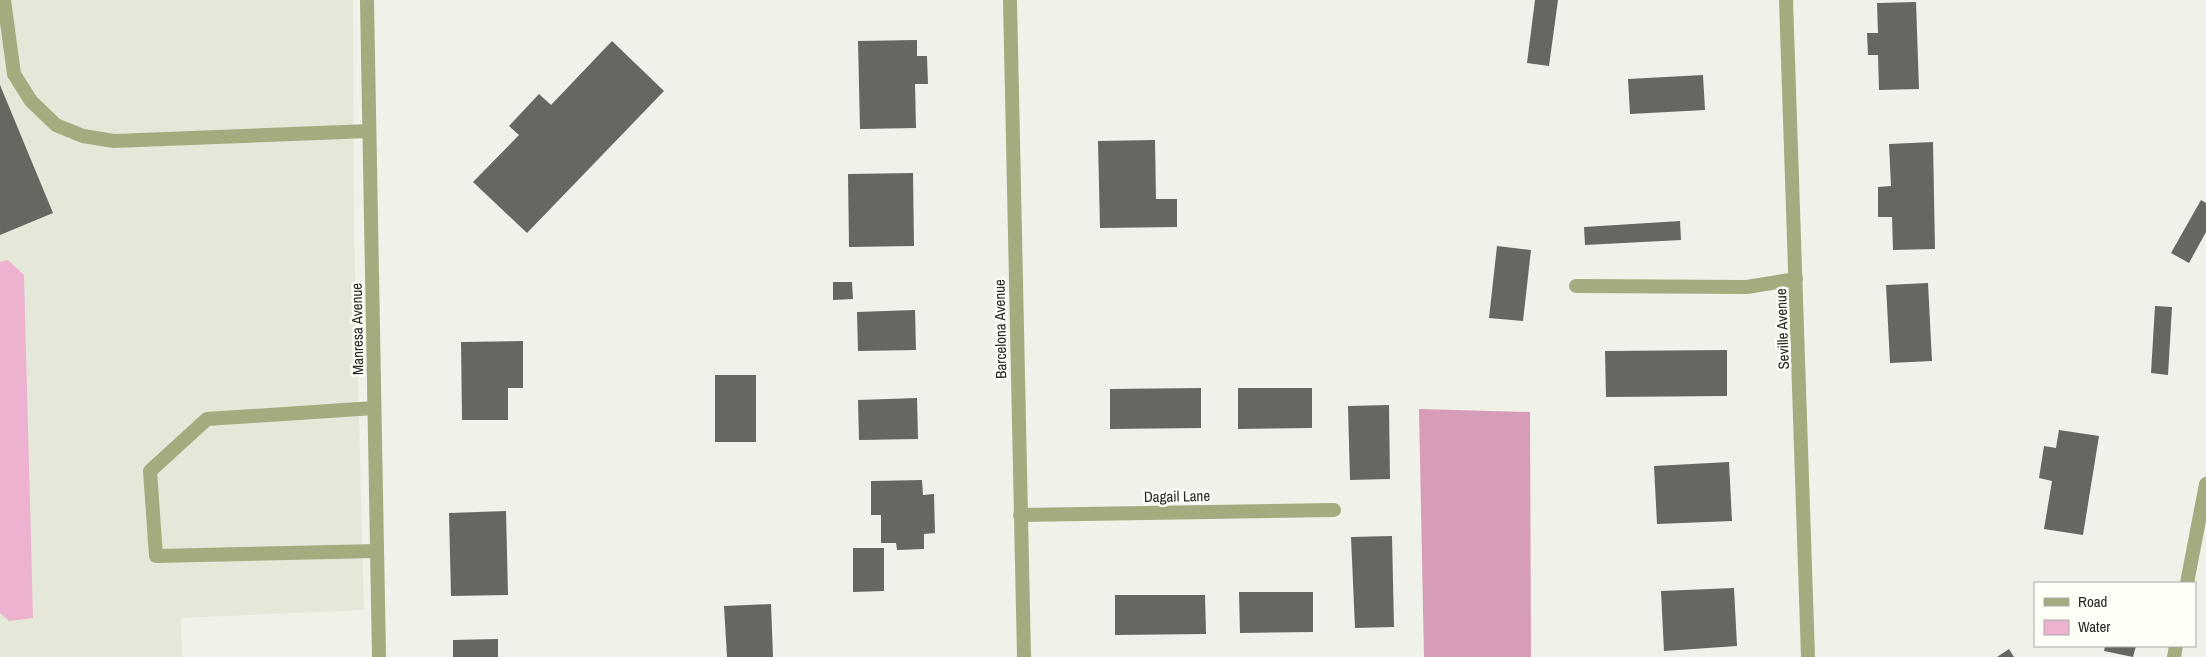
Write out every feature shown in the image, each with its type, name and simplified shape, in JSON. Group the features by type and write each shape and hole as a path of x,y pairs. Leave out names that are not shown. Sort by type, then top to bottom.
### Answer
{"street":[{"path":"4,0 14,74 32,101 56,125 83,136 114,141 369,131"},
{"name":"Manresa Avenue","path":"367,0 379,657"},
{"name":"Barcelona Avenue","path":"1010,0 1024,657"},
{"name":"Seville Avenue","path":"1786,0 1808,657"},
{"path":"1576,286 1747,286 1796,279"},
{"path":"374,408 207,419 150,471 156,556 377,550"},
{"path":"2187,582 2206,484"},
{"name":"Dagail Lane","path":"1020,515 1334,510"}],"shaded area":[{"path":"0,0 353,0 354,230 364,610 181,618 182,657 0,657"},
{"path":"1419,409 1530,412 1531,657 1424,657"}],"water":[{"path":"8,260 24,275 33,618 9,621 0,613 0,262"}],"building":[{"path":"1535,0 1558,0 1549,66 1527,63"},
{"path":"1916,2 1919,89 1879,90 1878,55 1868,55 1867,33 1878,33 1877,3"},
{"path":"917,40 917,56 927,56 928,84 915,84 916,128 860,129 858,41"},
{"path":"612,41 664,91 527,233 473,182 519,135 509,126 539,94 551,105"},
{"path":"1703,75 1705,110 1630,114 1628,79"},
{"path":"0,85 53,213 0,235"},
{"path":"1155,140 1156,199 1177,199 1177,227 1100,228 1098,141"},
{"path":"1933,142 1935,249 1893,250 1892,217 1878,217 1878,187 1891,186 1889,144"},
{"path":"913,173 914,246 849,247 848,174"},
{"path":"2201,200 2206,203 2206,232 2189,263 2171,253"},
{"path":"1680,221 1681,240 1585,245 1584,227"},
{"path":"1497,246 1531,250 1523,321 1489,318"},
{"path":"833,282 852,282 853,299 833,300"},
{"path":"1928,283 1932,361 1890,363 1886,285"},
{"path":"2155,306 2172,307 2168,375 2151,373"},
{"path":"915,310 916,350 858,351 857,312"},
{"path":"523,341 523,388 508,388 508,420 462,420 461,342"},
{"path":"1727,350 1727,396 1606,397 1605,351"},
{"path":"715,375 756,375 756,442 715,442"},
{"path":"1201,388 1201,428 1110,429 1110,389"},
{"path":"1238,388 1312,388 1312,428 1238,429"},
{"path":"917,398 918,439 859,440 858,400"},
{"path":"1389,405 1390,479 1350,480 1348,406"},
{"path":"2059,430 2099,436 2083,535 2044,529 2052,481 2039,478 2044,446 2056,448"},
{"path":"1729,462 1732,521 1657,524 1654,466"},
{"path":"922,480 923,495 934,494 935,533 924,534 924,549 897,550 896,543 881,543 881,515 871,515 871,481"},
{"path":"506,511 508,595 451,596 449,513"},
{"path":"1392,536 1394,627 1355,628 1351,537"},
{"path":"853,548 884,548 884,591 853,592"},
{"path":"1734,588 1737,646 1664,651 1661,591"},
{"path":"1239,592 1313,592 1313,632 1240,633"},
{"path":"1115,595 1205,595 1206,634 1115,635"},
{"path":"771,604 773,657 727,657 724,606"},
{"path":"498,639 498,657 453,657 453,640"},
{"path":"2105,647 2136,647 2133,657 2104,651"},
{"path":"2009,649 2014,657 1997,657"}]}
